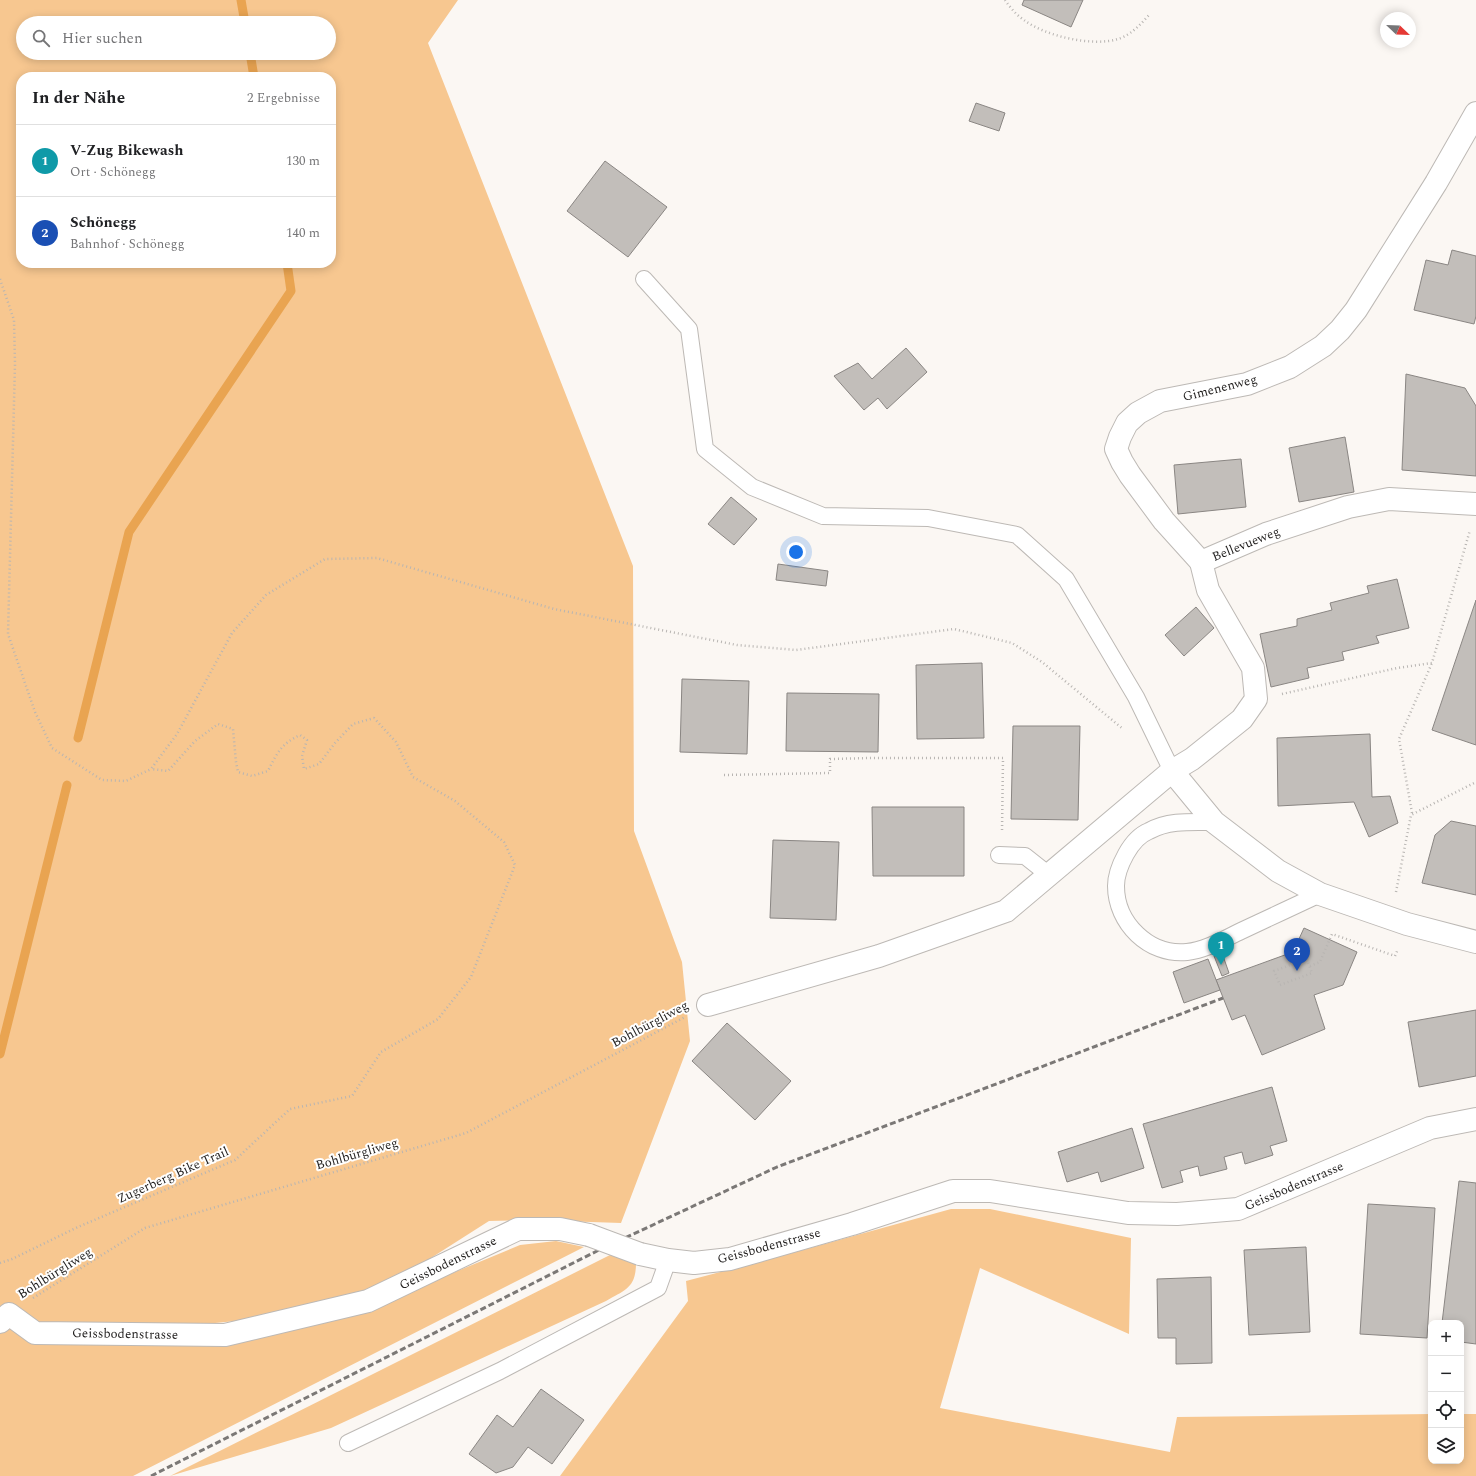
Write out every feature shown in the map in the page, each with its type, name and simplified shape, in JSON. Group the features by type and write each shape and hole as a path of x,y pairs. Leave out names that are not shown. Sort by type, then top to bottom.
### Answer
{"street":[{"name":"Gimenenweg","path":"1201,562 1164,521 1122,462 1116,449 1127,423 1138,413 1160,401 1247,384 1290,366 1323,346 1340,330 1356,310 1436,183 1476,113"},
{"name":"Bellevueweg","path":"1256,699 1253,668 1208,590 1201,562 1266,534 1348,507 1389,499 1476,504"},
{"path":"708,1005 879,956 1006,911 1172,771 1192,759 1242,719 1256,699"},
{"path":"1172,771 1214,822 1278,870 1320,894 1407,924 1476,942"},
{"name":"Geissbodenstrasse","path":"5,1318 35,1334 225,1335 368,1302 518,1229 560,1229 589,1235 640,1254 668,1260 694,1263 730,1259 852,1224 952,1191 990,1191 1128,1213 1177,1214 1238,1209 1430,1128 1476,1119"}],"lane":[{"path":"644,279 689,328 705,449 752,487 823,516 928,518 1018,535 1066,579 1136,697 1172,771"},
{"path":"1214,822 1168,823 1148,831 1131,845 1120,864 1116,885 1119,907 1129,926 1145,942 1164,950 1186,952 1207,947 1320,894"},
{"path":"1000,855 1025,856 1049,875"},
{"path":"348,1443 500,1372 658,1288 668,1260"}],"path":[{"path":"1005,0 1011,9 1024,20 1038,28 1058,36 1089,42 1106,42 1119,39 1136,29 1149,15"},
{"path":"0,279 14,320 15,364 8,634 35,712 52,748 102,780 126,781 152,769 177,734 232,633 266,595 324,559 377,558 554,609 737,645 796,650 954,629 1012,643 1042,662 1125,731"},
{"path":"1395,896 1412,813 1399,739 1432,663 1472,526"},
{"path":"1256,699 1397,668 1432,663"},
{"name":"Zugerberg Bike Trail","path":"0,1263 235,1160 290,1109 352,1096 381,1052 438,1019 472,977 515,865 504,842 455,801 413,777 396,742 374,718 353,724 335,743 319,764 304,769 302,756 306,740 300,735 292,739 278,750 268,771 252,776 238,772 233,729 218,724 196,741 168,771 152,769"},
{"path":"724,775 830,773 830,760 870,758 1003,758 1000,855"},
{"path":"1412,813 1476,782"},
{"path":"1310,966 1320,962 1332,934 1395,956 1407,924"},
{"path":"1307,959 1310,966 1312,973 1280,985 1274,971 1307,959"},
{"name":"Bohlbürgliweg","path":"5,1318 145,1228 466,1133 708,1005"}],"shaded area":[{"path":"0,0 458,0 428,43 633,566 634,831 682,962 690,1041 621,1223 531,1220 489,1221 387,1286 246,1320 174,1327 106,1343 395,1297 520,1245 556,1241 584,1247 133,1476 0,1476"},
{"path":"951,1209 990,1209 1131,1238 1129,1334 980,1268 940,1408 1170,1452 1177,1417 1428,1414 1428,1464 1464,1464 1464,1414 1476,1414 1476,1476 560,1476 688,1301 686,1281"},
{"path":"610,1255 636,1263 632,1283 624,1291 606,1301 331,1428 170,1476"}],"building":[{"path":"1024,0 1083,0 1071,27 1022,5"},
{"path":"976,103 1005,113 999,131 969,121"},
{"path":"605,161 667,207 628,257 567,211"},
{"path":"1452,250 1476,256 1476,316 1474,324 1414,310 1426,260 1448,265"},
{"path":"906,348 927,372 887,409 878,398 864,410 834,376 858,363 872,379"},
{"path":"1406,374 1465,388 1476,406 1476,476 1402,470"},
{"path":"1345,437 1354,492 1299,502 1289,448"},
{"path":"1241,459 1246,507 1178,514 1174,465"},
{"path":"731,497 757,519 734,545 708,524"},
{"path":"778,564 828,571 826,586 776,580"},
{"path":"1397,579 1409,628 1376,636 1379,643 1342,652 1344,660 1307,668 1309,678 1271,687 1260,634 1297,626 1297,619 1332,610 1330,603 1369,593 1367,586"},
{"path":"1476,600 1476,745 1432,730"},
{"path":"1196,607 1214,628 1184,656 1165,635"},
{"path":"982,663 984,738 917,739 916,665"},
{"path":"682,679 749,681 747,754 680,752"},
{"path":"787,693 879,694 878,752 786,751"},
{"path":"1013,726 1080,726 1078,820 1011,819"},
{"path":"1370,734 1372,797 1390,796 1398,823 1369,837 1354,802 1278,806 1277,738"},
{"path":"872,807 964,807 964,876 873,876"},
{"path":"1451,821 1476,826 1476,895 1422,883 1435,835"},
{"path":"773,840 839,842 836,920 770,918"},
{"path":"1304,928 1357,952 1343,985 1314,995 1325,1029 1262,1055 1245,1015 1232,1020 1216,980 1293,952"},
{"path":"1222,953 1229,973 1222,976 1214,956"},
{"path":"1208,959 1220,990 1184,1003 1173,972"},
{"path":"1476,1010 1476,1076 1419,1087 1408,1022"},
{"path":"727,1023 791,1081 755,1120 692,1061"},
{"path":"1272,1087 1287,1141 1270,1146 1273,1155 1245,1164 1242,1152 1224,1157 1227,1169 1200,1176 1198,1166 1180,1171 1183,1182 1162,1188 1143,1124"},
{"path":"1132,1128 1144,1168 1101,1182 1098,1172 1067,1182 1058,1152"},
{"path":"1459,1181 1476,1183 1476,1344 1464,1342 1464,1320 1442,1320"},
{"path":"1368,1204 1435,1208 1427,1338 1360,1334"},
{"path":"1306,1247 1310,1332 1249,1335 1244,1250"},
{"path":"1211,1277 1212,1363 1176,1364 1176,1338 1158,1338 1157,1279"},
{"path":"541,1389 584,1420 552,1464 528,1447 513,1467 496,1473 469,1454 497,1415 513,1427"}],"waterway":[{"path":"241,0 244,16"},
{"path":"251,60 253,72"},
{"path":"78,738 129,532 291,291 288,268"},
{"path":"0,1054 67,785"}],"railway":[{"path":"151,1476 597,1251 777,1167 1223,998"}],"place":[{"name":"V-Zug Bikewash","path":"1221,965"},
{"name":"Schönegg","path":"1297,971"}]}
